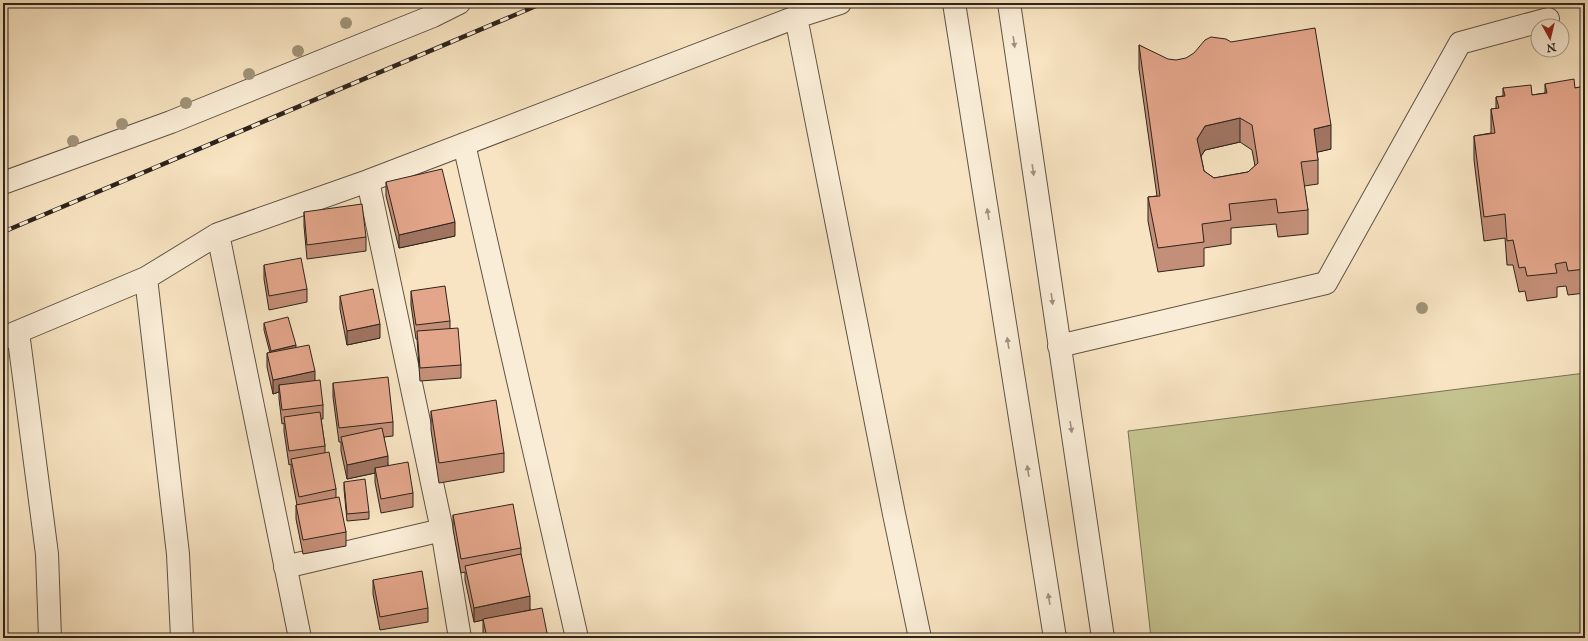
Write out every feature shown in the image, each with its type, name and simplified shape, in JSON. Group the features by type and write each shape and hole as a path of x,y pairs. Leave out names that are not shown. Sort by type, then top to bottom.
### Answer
{"street":[{"path":"3,183 171,122 433,16 459,3"},
{"path":"50,638 47,554 10,335 146,278 218,234 368,181 796,17 840,3"},
{"path":"954,3 1055,638"},
{"path":"1008,3 1103,638"},
{"path":"796,17 892,507 920,638"},
{"path":"1059,346 1326,283 1460,43 1530,24"},
{"path":"464,144 577,638"},
{"path":"368,181 442,530 460,638"},
{"path":"218,234 300,638"},
{"path":"146,278 178,554 182,638"},
{"path":"285,567 442,530"}],"shaded area":[{"path":"1585,373 1585,638 1151,638 1128,431"}],"building":[{"path":"1315,28 1331,125 1314,129 1318,160 1301,162 1308,210 1278,213 1276,199 1229,204 1231,220 1202,224 1204,242 1158,248 1148,197 1160,196 1139,45 1168,59 1176,60 1186,58 1194,53 1205,40 1211,37 1226,39 1231,42","holes":["1240,118 1252,125 1258,163 1248,172 1214,178 1204,171 1197,139 1205,126"]},
{"path":"1574,79 1575,88 1585,86 1585,269 1568,271 1566,262 1555,264 1557,273 1527,276 1525,267 1519,268 1513,240 1507,241 1505,214 1484,217 1474,136 1495,133 1491,109 1499,108 1496,97 1505,96 1503,88 1531,85 1532,95 1547,93 1545,84"},
{"path":"442,169 455,222 399,235 386,182"},
{"path":"362,204 366,237 307,245 304,212"},
{"path":"301,258 307,289 269,296 264,265"},
{"path":"445,286 450,321 416,325 411,291"},
{"path":"373,289 380,324 347,331 340,296"},
{"path":"288,317 296,345 271,351 264,323"},
{"path":"458,328 461,365 420,368 417,331"},
{"path":"309,345 315,371 273,380 267,353"},
{"path":"388,377 393,422 339,428 333,383"},
{"path":"320,380 323,405 282,410 279,385"},
{"path":"496,400 504,453 439,463 431,411"},
{"path":"320,412 325,446 289,451 284,417"},
{"path":"382,428 388,456 347,465 341,437"},
{"path":"329,452 336,489 299,497 291,459"},
{"path":"408,462 413,493 381,499 375,468"},
{"path":"365,479 369,512 347,514 344,482"},
{"path":"339,497 346,532 303,540 296,505"},
{"path":"513,504 521,548 461,559 453,515"},
{"path":"521,554 530,596 474,608 465,566"},
{"path":"422,571 428,608 380,617 373,580"},
{"path":"542,608 548,638 487,638 483,619"}],"railway":[{"path":"3,232 543,3"}]}
